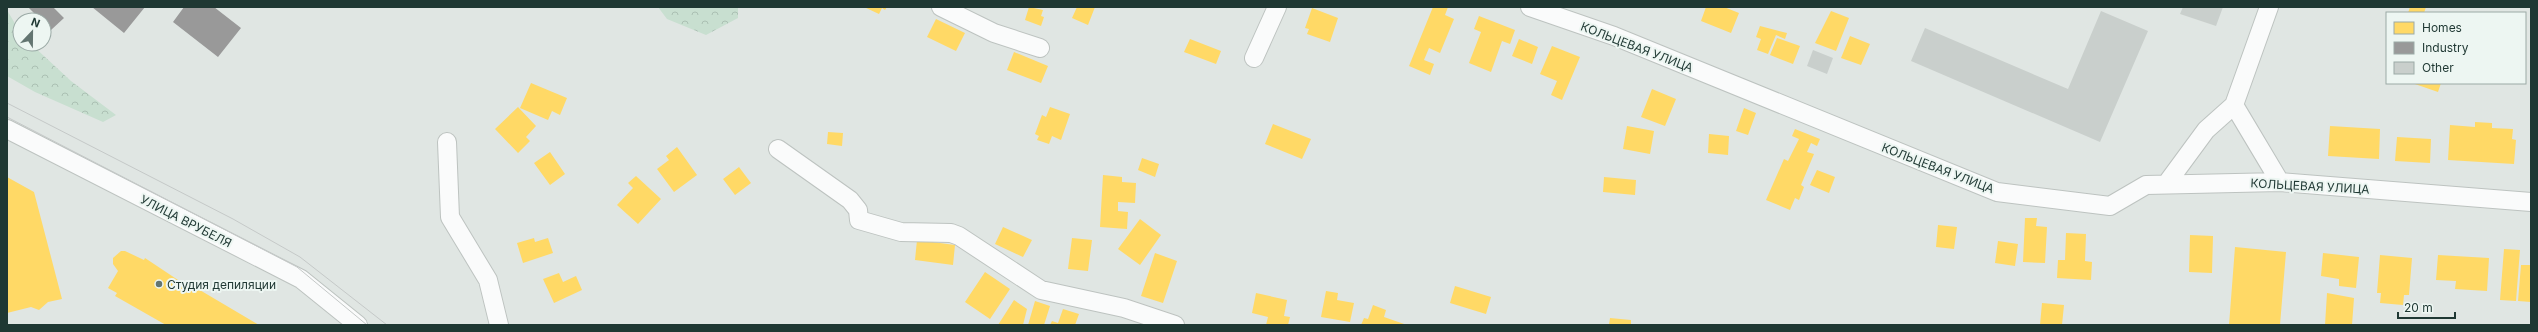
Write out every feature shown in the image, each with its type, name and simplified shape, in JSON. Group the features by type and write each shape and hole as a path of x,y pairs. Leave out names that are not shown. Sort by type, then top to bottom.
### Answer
{"street":[{"path":"941,7 994,32 1040,48"},
{"path":"1254,58 1277,7"},
{"name":"КОЛЬЦЕВАЯ УЛИЦА","path":"1530,7 1614,36 1997,192 2110,206 2146,185 2166,183 2280,182 2531,202"},
{"path":"2166,183 2206,130 2234,105 2269,7"},
{"path":"2234,105 2280,182"},
{"name":"УЛИЦА ВРУБЕЛЯ","path":"7,129 301,280 358,325"},
{"path":"447,142 450,217 488,280 499,325"},
{"path":"778,149 850,200 858,210 860,220 901,232 951,233 959,236 1041,290 1124,308 1175,325"}],"green space":[{"path":"658,7 738,7 738,18 706,35 667,19"},
{"path":"7,10 12,18 12,52 40,52 71,81 116,115 103,122 35,92 7,76"}],"building: Homes":[{"path":"864,7 887,7 885,10 882,8 879,14"},
{"path":"1029,7 1043,10 1041,16 1044,17 1041,26 1025,20"},
{"path":"1077,7 1095,7 1088,25 1072,18"},
{"path":"1433,7 1448,7 1445,15 1454,19 1440,53 1429,48 1424,60 1434,64 1430,75 1409,66"},
{"path":"1706,7 1724,7 1739,13 1731,33 1701,21"},
{"path":"2410,7 2426,7 2424,12 2408,12"},
{"path":"1312,8 1338,18 1330,42 1307,34 1309,29 1305,28"},
{"path":"1831,11 1849,18 1836,51 1815,43"},
{"path":"1479,16 1515,30 1510,44 1502,41 1491,72 1469,63 1481,32 1474,29"},
{"path":"936,19 965,33 956,51 927,37"},
{"path":"1760,26 1787,33 1785,39 1776,35 1768,54 1757,50 1761,39 1756,37"},
{"path":"1850,36 1870,44 1861,65 1841,58"},
{"path":"1777,38 1800,46 1793,64 1770,55"},
{"path":"1190,39 1221,51 1216,64 1184,52"},
{"path":"1519,39 1538,47 1532,64 1512,56"},
{"path":"1552,46 1580,57 1562,100 1551,95 1557,81 1540,74"},
{"path":"1014,52 1048,66 1041,83 1007,70"},
{"path":"531,83 567,98 560,115 552,111 548,120 520,108"},
{"path":"2415,84 2441,84 2438,92"},
{"path":"1652,89 1676,99 1665,126 1641,117"},
{"path":"518,107 536,126 526,137 530,141 518,153 495,129"},
{"path":"1050,107 1070,114 1061,140 1052,136 1049,144 1037,140 1039,136 1035,134 1042,115 1046,117"},
{"path":"1744,108 1756,113 1748,135 1736,131"},
{"path":"2475,122 2492,123 2492,128 2513,129 2512,139 2516,140 2514,164 2448,160 2450,125 2475,127"},
{"path":"1273,124 1311,139 1302,159 1265,144"},
{"path":"1627,126 1654,131 1650,154 1623,149"},
{"path":"2330,126 2380,129 2379,159 2328,156"},
{"path":"1795,129 1820,139 1817,146 1811,143 1807,152 1814,154 1801,185 1804,187 1799,200 1795,198 1790,210 1766,200 1784,159 1788,161 1799,139 1792,136"},
{"path":"828,132 843,133 842,146 827,144"},
{"path":"1709,134 1729,136 1728,155 1708,153"},
{"path":"2397,137 2431,139 2430,163 2395,161"},
{"path":"677,147 697,175 674,192 657,169 669,160 666,156"},
{"path":"550,152 565,174 550,185 534,163"},
{"path":"1142,158 1159,164 1155,177 1138,170"},
{"path":"739,167 751,183 735,195 723,179"},
{"path":"1817,170 1835,177 1829,193 1810,185"},
{"path":"1103,175 1122,177 1122,182 1136,183 1135,203 1118,202 1118,211 1128,212 1127,229 1100,227"},
{"path":"636,176 661,199 638,224 617,205 633,188 628,183"},
{"path":"7,177 34,192 62,299 48,302 39,310 31,307 7,313"},
{"path":"1604,177 1636,180 1635,195 1603,192"},
{"path":"2025,218 2037,218 2036,226 2047,227 2045,263 2023,262"},
{"path":"1140,219 1161,235 1140,265 1118,249"},
{"path":"1938,225 1957,227 1954,249 1936,247"},
{"path":"1003,227 1032,240 1023,257 995,244"},
{"path":"2066,233 2086,234 2085,261 2092,262 2091,280 2057,278 2058,260 2065,260"},
{"path":"2190,235 2213,236 2212,273 2189,272"},
{"path":"534,238 535,242 548,238 553,253 523,263 517,243"},
{"path":"1072,238 1092,240 1088,271 1068,269"},
{"path":"917,240 955,245 953,265 915,260"},
{"path":"1998,241 2018,244 2015,266 1995,263"},
{"path":"2235,247 2286,252 2280,325 2229,325"},
{"path":"2504,249 2520,250 2516,301 2500,300"},
{"path":"121,251 125,251 144,260 145,258 178,280 192,288 193,286 259,325 166,325 115,296 117,293 108,288 118,271 113,264 113,258"},
{"path":"1155,253 1177,261 1163,303 1141,296"},
{"path":"2323,253 2359,257 2356,288 2339,286 2339,279 2321,276"},
{"path":"2380,255 2412,258 2409,295 2404,295 2403,305 2380,303 2381,293 2377,293"},
{"path":"2438,255 2489,258 2487,291 2455,289 2456,281 2436,280"},
{"path":"2521,265 2531,265 2531,302 2518,301"},
{"path":"985,272 1010,289 990,319 965,302"},
{"path":"559,273 563,282 576,276 582,290 554,303 543,279"},
{"path":"1455,286 1491,297 1486,314 1450,303"},
{"path":"1326,291 1338,293 1337,300 1354,303 1350,322 1321,317"},
{"path":"1256,293 1287,300 1284,316 1290,317 1288,325 1266,325 1268,317 1252,313"},
{"path":"2327,293 2354,298 2352,325 2325,325"},
{"path":"1014,300 1027,309 1023,325 998,325"},
{"path":"1035,301 1050,306 1044,325 1028,325"},
{"path":"2042,303 2064,305 2062,325 2040,325"},
{"path":"1373,305 1386,310 1384,317 1407,325 1361,325 1364,318 1368,319"},
{"path":"1063,309 1079,314 1075,325 1050,325 1052,321 1058,323"},
{"path":"1610,318 1631,320 1631,325 1609,325"}],"building: Industry":[{"path":"28,7 53,7 64,18 52,29 52,12 33,12"},
{"path":"92,7 145,7 124,33"},
{"path":"184,7 214,7 241,28 218,57 173,22"}],"building: Other":[{"path":"2183,7 2223,7 2216,26 2180,14"},
{"path":"2101,11 2148,31 2100,142 1911,61 1925,28 2068,89"},
{"path":"1813,50 1833,58 1827,74 1807,66"}],"tram line":[{"path":"7,103 233,219 300,257 387,325"},
{"path":"7,117 297,267 367,325"}],"place":[{"name":"Студия депиляции","path":"159,284"}]}
